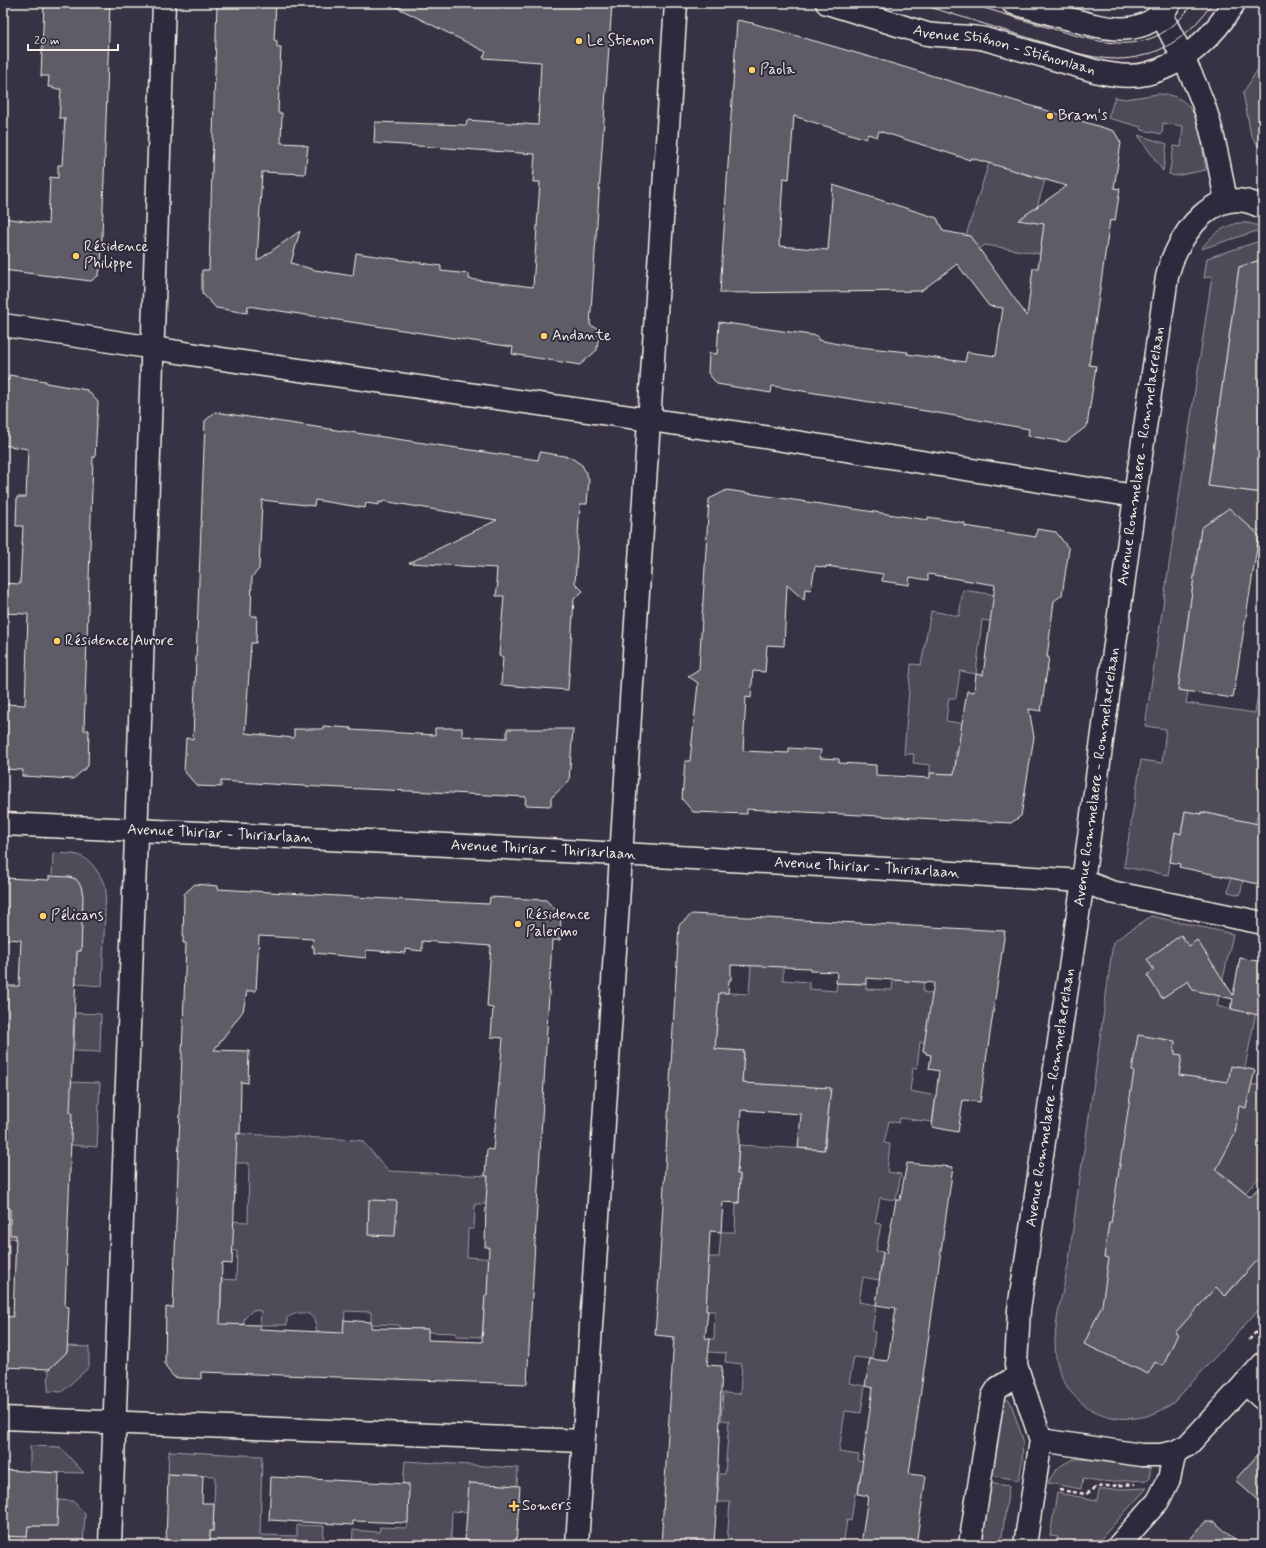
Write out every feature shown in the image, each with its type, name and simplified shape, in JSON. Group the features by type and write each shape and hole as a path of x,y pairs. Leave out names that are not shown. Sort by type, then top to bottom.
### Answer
{"street":[{"path":"110,1545 164,3"},
{"path":"577,1545 676,3"},
{"name":"Avenue Stiénon - Stiénonlaan","path":"827,3 927,34 939,36 971,36 985,39 1111,75 1128,76 1146,74 1163,68 1182,58"},
{"path":"1013,3 1108,29 1137,26 1153,20 1165,9 1182,58 1200,95 1205,110 1214,143 1226,201 1245,201 1263,207"},
{"path":"1182,58 1197,48 1226,16 1234,3"},
{"name":"Avenue Rommelaere - Rommelaerelaan","path":"1040,1440 1019,1375 1016,1357 1019,1309 1083,881 1135,496 1167,277 1174,255 1184,236 1197,219 1211,207 1226,201"},
{"path":"3,325 215,358 650,420 1135,496"},
{"name":"Avenue Thiriar - Thiriarlaan","path":"3,824 136,829 668,857 1083,881"},
{"path":"1083,881 1097,888 1111,892 1263,923"},
{"path":"1025,1545 1040,1440 1141,1455 1160,1455 1175,1452 1188,1445 1263,1364"},
{"path":"970,1545 993,1396 998,1388 1019,1375"},
{"path":"1245,1383 1263,1399"},
{"path":"3,1418 583,1442"},
{"path":"1119,1545 1158,1501 1169,1479 1175,1452"}],"path":[{"path":"1052,1489 1086,1494 1097,1487 1151,1483 1169,1479"}],"shaded area":[{"path":"1263,61 1263,151 1251,135 1243,93"},
{"path":"1158,94 1172,96 1183,101 1191,109 1200,131 1206,170 1175,176 1169,174 1174,146 1181,147 1183,126 1163,123 1162,134 1142,130 1141,127 1108,118 1115,97 1125,99"},
{"path":"1138,135 1167,144 1163,171"},
{"path":"991,156 1018,166 1017,172 1045,180 1037,207 1052,225 1042,237 1040,254 985,245 957,264"},
{"path":"1237,223 1248,223 1263,227 1263,229 1201,249 1216,233"},
{"path":"1263,240 1263,259 1239,267 1208,485 1262,493 1263,487 1263,531 1208,524 1194,578 1178,689 1188,691 1186,703 1255,713 1263,662 1263,788 1240,895 1228,892 1231,875 1222,816 1201,812 1201,814 1185,812 1181,834 1175,833 1168,875 1124,867 1141,760 1162,763 1166,729 1145,726 1212,276 1204,278 1207,258"},
{"path":"963,590 1016,598 1005,623 982,620 976,674 960,671 956,698 949,698 946,721 966,724 961,750 956,748 955,774 930,773 930,765 913,763 914,754 904,754 911,664 921,665 931,611 959,616"},
{"path":"53,853 75,854 88,860 95,868 106,888 102,986 76,984 77,951 81,951 82,891 78,882 71,878 52,877"},
{"path":"1151,916 1233,934 1217,1006 1230,1009 1231,1003 1252,1007 1256,1012 1242,1083 1263,1086 1263,1173 1245,1193 1217,1169 1207,1191 1216,1287 1226,1296 1263,1253 1263,1305 1173,1403 1156,1413 1138,1418 1121,1418 1103,1415 1088,1407 1074,1396 1064,1381 1057,1362 1055,1338 1058,1311 1069,1260 1113,942"},
{"path":"751,965 783,966 783,980 809,982 809,989 836,991 837,983 866,984 866,989 892,990 894,968 924,977 923,992 932,994 928,1043 920,1042 917,1068 913,1068 910,1091 936,1096 932,1122 900,1118 899,1123 889,1121 884,1143 890,1144 887,1172 901,1174 896,1200 880,1198 875,1223 881,1224 876,1251 883,1252 879,1280 863,1277 859,1302 876,1305 872,1331 875,1332 872,1359 854,1357 849,1383 865,1386 861,1413 845,1411 839,1452 859,1455 858,1461 864,1462 858,1494 855,1494 851,1521 847,1520 843,1545 706,1545 706,1542 727,1543 730,1502 717,1502 719,1474 725,1474 729,1421 721,1420 723,1393 740,1394 742,1364 725,1362 726,1353 708,1352 710,1339 714,1339 715,1311 705,1311 709,1257 719,1257 721,1232 735,1232 736,1203 739,1203 740,1175 737,1174 739,1145 825,1150 830,1097 822,1088 742,1083 744,1051 715,1049 717,1020 714,992 749,994"},
{"path":"75,1013 101,1014 100,1052 74,1051"},
{"path":"3,1080 100,1083 97,1147 71,1145 3,1111"},
{"path":"227,1133 356,1140 362,1141 389,1171 488,1176 492,1204 475,1204 474,1229 468,1229 467,1257 497,1259 487,1296 485,1296 482,1337 456,1336 456,1333 428,1332 428,1329 399,1328 399,1325 371,1324 371,1312 345,1311 343,1340 316,1339 315,1322 310,1315 306,1313 298,1313 290,1316 287,1318 287,1325 260,1325 261,1311 253,1310 244,1319 244,1324 206,1327 221,1306 222,1279 236,1280 237,1251 225,1250 226,1221 248,1222 249,1163 226,1163"},
{"path":"3,1207 10,1208 24,1235 24,1239 9,1238 9,1269 3,1269"},
{"path":"68,1346 89,1347 89,1367 62,1392 48,1391 49,1369 67,1352"},
{"path":"1007,1399 1011,1403 1023,1440 1019,1480 990,1475 1003,1400"},
{"path":"30,1446 60,1447 84,1473 30,1472"},
{"path":"169,1451 262,1456 260,1535 297,1536 297,1525 324,1526 323,1545 210,1545 210,1531 213,1531 215,1476 168,1474"},
{"path":"1074,1459 1150,1468 1150,1477 1147,1480 1099,1482 1083,1479 1081,1489 1048,1483 1058,1468"},
{"path":"405,1461 518,1468 517,1486 469,1483 468,1512 452,1511 451,1539 468,1540 468,1545 352,1545 353,1530 379,1532 380,1527 407,1528 409,1484 403,1484"},
{"path":"988,1483 1009,1486 1001,1544 994,1543 993,1545 979,1545"},
{"path":"1147,1488 1095,1545 1057,1545 1058,1537 1050,1536 1057,1493 1097,1500 1099,1490"},
{"path":"58,1500 73,1501 85,1514 83,1545 3,1545 3,1536 27,1537 28,1526 56,1526"}],"building":[{"path":"44,3 110,3 101,267 98,276 91,281 3,270 3,218 48,224 50,177 58,178 58,165 62,165 65,118 59,118 61,89 53,89 53,87 48,87 49,76 41,76"},
{"path":"217,3 276,3 274,40 277,41 277,47 281,47 278,113 282,113 281,143 303,144 308,146 305,174 262,172 257,261 300,231 291,263 315,270 353,276 356,253 441,266 441,271 469,274 469,279 533,287 540,182 533,182 535,154 374,143 375,122 466,125 467,120 538,125 541,62 483,58 486,52 388,3 612,3 590,325 599,329 597,350 580,365 512,354 513,347 248,306 247,313 216,308 202,293 202,270 209,270"},
{"path":"737,20 884,61 1114,131 1121,143 1114,188 1120,189 1115,221 1110,220 1089,365 1096,366 1087,426 1066,442 1028,436 1029,429 944,414 772,386 771,393 717,384 708,373 709,353 717,354 719,322 818,336 818,340 849,346 908,352 907,354 965,362 967,352 996,356 1003,308 989,306 957,264 921,291 720,293","holes":["794,116 866,139 868,134 877,137 879,131 970,160 971,158 1067,186 1018,220 1044,224 1038,268 1033,268 1027,316 970,236 943,231 937,218 833,185 828,250 779,246 783,178 789,179"]},
{"path":"1263,259 1263,493 1208,486 1239,267"},
{"path":"9,375 87,390 98,402 95,457 93,457 84,730 89,730 88,766 73,779 22,776 23,770 3,769 3,704 25,705 28,614 3,613 3,583 20,584 23,526 16,526 17,497 26,497 28,449 3,445 3,379 9,380"},
{"path":"215,412 538,460 540,452 570,457 582,465 589,479 587,504 580,504 575,583 583,591 574,599 568,690 501,685 503,657 499,656 504,596 496,596 498,582 496,582 497,568 409,563 497,520 383,501 382,503 379,502 379,505 366,503 365,508 315,500 314,506 262,500 259,569 252,577 251,616 257,616 256,643 251,643 245,733 294,738 294,729 323,729 323,726 351,728 351,730 435,735 435,728 462,728 462,736 507,738 507,729 573,729 569,781 551,798 551,806 525,805 526,797 221,781 221,787 197,786 184,771 186,738 193,739 205,421"},
{"path":"727,490 928,520 928,517 965,523 965,526 1036,537 1037,529 1056,532 1069,549 1062,595 1054,601 1047,657 1049,657 1041,711 1029,709 1034,737 1021,816 1011,823 747,809 747,814 693,812 682,799 685,761 690,761 698,683 688,676 699,669 709,499","holes":["815,566 826,568 826,566 883,574 882,581 909,585 910,577 928,580 928,574 995,585 983,675 976,674 974,692 967,691 954,774 930,773 930,778 876,775 876,765 839,763 839,759 820,758 821,750 789,748 789,753 743,751 746,697 751,698 753,671 765,672 767,645 784,646 787,585 804,600 805,589 811,590"]},
{"path":"1229,508 1259,535 1233,698 1178,690 1201,528"},
{"path":"1185,811 1201,814 1201,812 1263,825 1263,885 1179,867 1180,864 1170,862 1175,832 1181,834"},
{"path":"49,876 69,877 76,879 81,886 83,896 81,951 77,951 70,1113 72,1113 65,1306 69,1307 67,1352 49,1369 3,1367 3,1316 13,1317 16,1235 10,1235 10,1208 3,1207 3,986 19,986 21,940 4,939 3,878 49,880"},
{"path":"195,884 218,886 218,889 489,904 490,897 546,900 561,915 560,940 552,940 527,1384 201,1372 201,1379 174,1377 167,1369 165,1364 166,1307 173,1308 186,943 183,943 184,894","holes":["259,936 313,939 312,947 314,947 314,953 366,958 366,950 405,953 405,949 422,951 422,941 491,946 487,1007 493,1008 491,1037 503,1038 493,1150 487,1149 485,1176 488,1176 485,1247 489,1247 487,1296 485,1295 482,1342 428,1340 428,1329 371,1328 371,1322 344,1320 343,1333 260,1329 260,1325 220,1324 222,1263 232,1264 237,1133 240,1134 241,1082 248,1083 249,1051 214,1050 243,1011 247,991 256,991"]},
{"path":"692,914 1005,931 980,1102 963,1100 958,1132 932,1127 939,1071 929,1069 931,1055 926,1054 926,1052 923,1051 934,983 866,978 866,984 836,983 837,972 810,971 810,968 731,965 731,980 729,980 728,993 719,993 715,1049 744,1051 742,1083 831,1088 824,1150 798,1148 801,1114 741,1110 737,1174 740,1174 739,1203 723,1202 721,1232 710,1231 706,1311 708,1311 705,1338 710,1339 707,1365 722,1366 718,1487 714,1542 691,1541 690,1545 661,1545 674,1337 655,1335 679,925"},
{"path":"1181,935 1189,946 1197,940 1233,995 1240,958 1263,962 1263,1016 1231,1009 1233,999 1193,990 1188,981 1162,998 1147,975 1154,970 1147,959"},
{"path":"1138,1035 1175,1041 1175,1054 1182,1055 1179,1075 1228,1082 1231,1066 1255,1070 1246,1108 1239,1106 1235,1134 1216,1170 1250,1197 1263,1183 1263,1254 1225,1296 1216,1287 1175,1333 1178,1334 1163,1366 1155,1362 1148,1374 1084,1344 1102,1305 1109,1258 1104,1257 1109,1223 1111,1223"},
{"path":"907,1163 953,1167 909,1474 926,1476 916,1545 861,1545 868,1496 858,1494 873,1388 865,1386 870,1359 888,1361 896,1308 876,1305 883,1252 886,1253 896,1200 900,1200"},
{"path":"369,1200 397,1201 395,1236 368,1235"},
{"path":"1263,1449 1263,1505 1235,1480"},
{"path":"3,1470 59,1473 57,1526 28,1526 27,1537 3,1536"},
{"path":"168,1474 203,1476 202,1503 214,1503 213,1531 210,1531 210,1545 166,1545"},
{"path":"271,1477 409,1484 408,1523 353,1521 353,1525 269,1520"},
{"path":"469,1483 520,1486 516,1545 480,1545 480,1541 465,1540"},
{"path":"1205,1522 1215,1522 1240,1545 1185,1545"}],"tram line":[{"path":"916,3 1071,51 1094,57 1117,59 1146,55 1172,43 1194,26 1212,3"},
{"path":"968,3 1088,39 1126,43 1144,41 1161,34 1178,21 1193,3"}],"place":[{"name":"Le Stienon","path":"579,41"},
{"name":"Paola","path":"752,70"},
{"name":"Bram's","path":"1050,116"},
{"name":"Résidence Philippe","path":"76,256"},
{"name":"Andante","path":"544,336"},
{"name":"Résidence Aurore","path":"57,641"},
{"name":"Pélicans","path":"43,916"},
{"name":"Résidence Palermo","path":"518,924"},
{"name":"Somers","path":"514,1506"}]}
